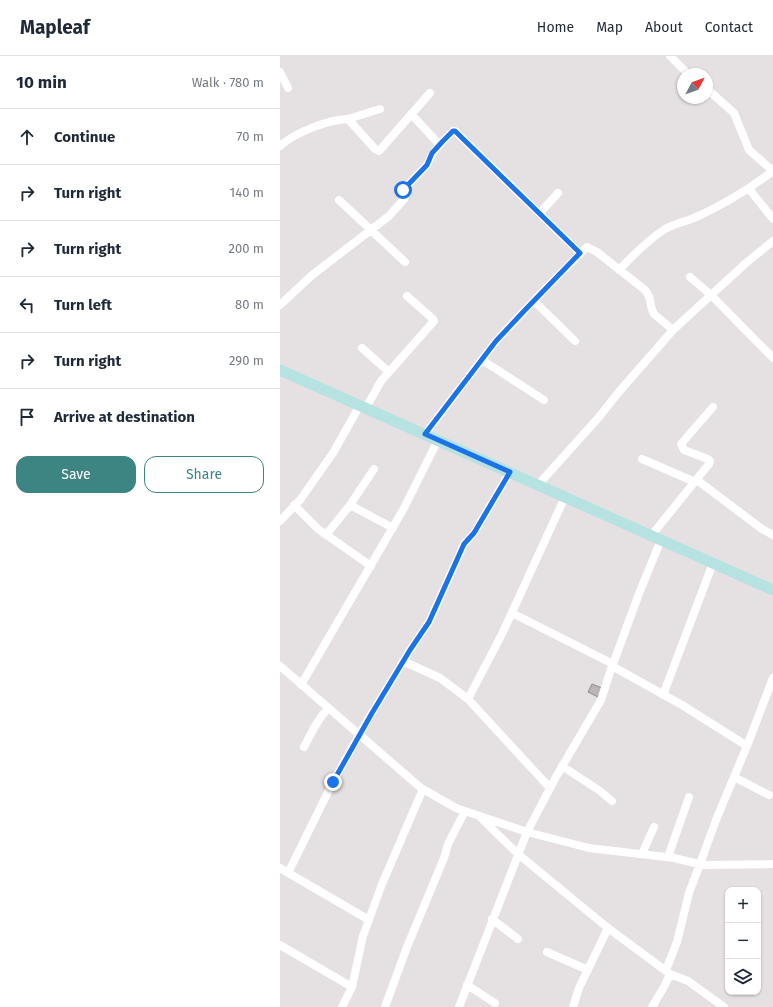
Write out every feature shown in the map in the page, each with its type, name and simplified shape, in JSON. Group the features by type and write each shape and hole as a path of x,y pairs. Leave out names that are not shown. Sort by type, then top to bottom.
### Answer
{"main road":[{"path":"280,370 773,590"}],"street":[{"path":"670,56 682,68"},
{"path":"280,72 288,88"},
{"path":"348,119 375,149 379,151 430,93"},
{"path":"619,270 654,236 667,228 694,218 749,189 773,171 749,150 734,113 713,94"},
{"path":"280,146 299,133 380,109"},
{"path":"411,114 440,145"},
{"path":"280,305 311,276 389,216 405,198 403,190 427,165 432,153 453,131 458,133 580,253"},
{"path":"749,189 773,218"},
{"path":"540,213 558,194"},
{"path":"339,200 405,262"},
{"path":"538,485 600,417 618,393 673,330 773,241"},
{"path":"425,434 496,341 587,247 591,248 645,290 650,296 654,314 673,330"},
{"path":"690,277 711,295 773,358"},
{"path":"280,521 294,505 333,453 381,381 434,321 407,296"},
{"path":"534,301 575,341"},
{"path":"362,348 389,372"},
{"path":"482,360 544,400"},
{"path":"459,1007 527,832 562,766 602,700 640,591 656,538 710,461 684,450 681,444 713,407"},
{"path":"301,685 393,528 438,440"},
{"path":"642,459 696,481 762,529 773,535"},
{"path":"326,535 350,505 374,469"},
{"path":"288,873 333,782 359,735 403,661 429,622 464,544 474,533 510,472"},
{"path":"468,698 512,613 565,497"},
{"path":"294,505 318,529 371,566"},
{"path":"350,505 393,528"},
{"path":"663,695 712,563"},
{"path":"512,613 613,665 747,746"},
{"path":"403,661 440,678 468,698 550,788"},
{"path":"280,666 328,709 423,789 449,805 527,832 589,848 668,857 700,864 773,864"},
{"path":"656,1005 677,942 689,893 716,820 747,746 773,678"},
{"path":"304,748 316,723 328,709"},
{"path":"562,766 600,791 612,801"},
{"path":"734,777 769,795"},
{"path":"342,1007 352,988 363,936 382,884 423,789"},
{"path":"668,857 689,798"},
{"path":"385,1007 407,947 444,858 448,844 465,811"},
{"path":"480,816 518,854 608,928 668,972 688,981 724,1007"},
{"path":"642,854 654,827"},
{"path":"280,868 369,920"},
{"path":"492,919 518,939"},
{"path":"573,1007 579,988 608,928"},
{"path":"280,945 352,988"},
{"path":"547,952 588,970"},
{"path":"467,985 495,1003"}],"building":[{"path":"592,684 602,688 598,697 588,692"}],"route":[{"path":"333,782 364,726 410,650 429,622 464,544 474,533 510,472 425,434 496,341 580,253 455,131 453,131 432,153 427,165 403,190"}]}
